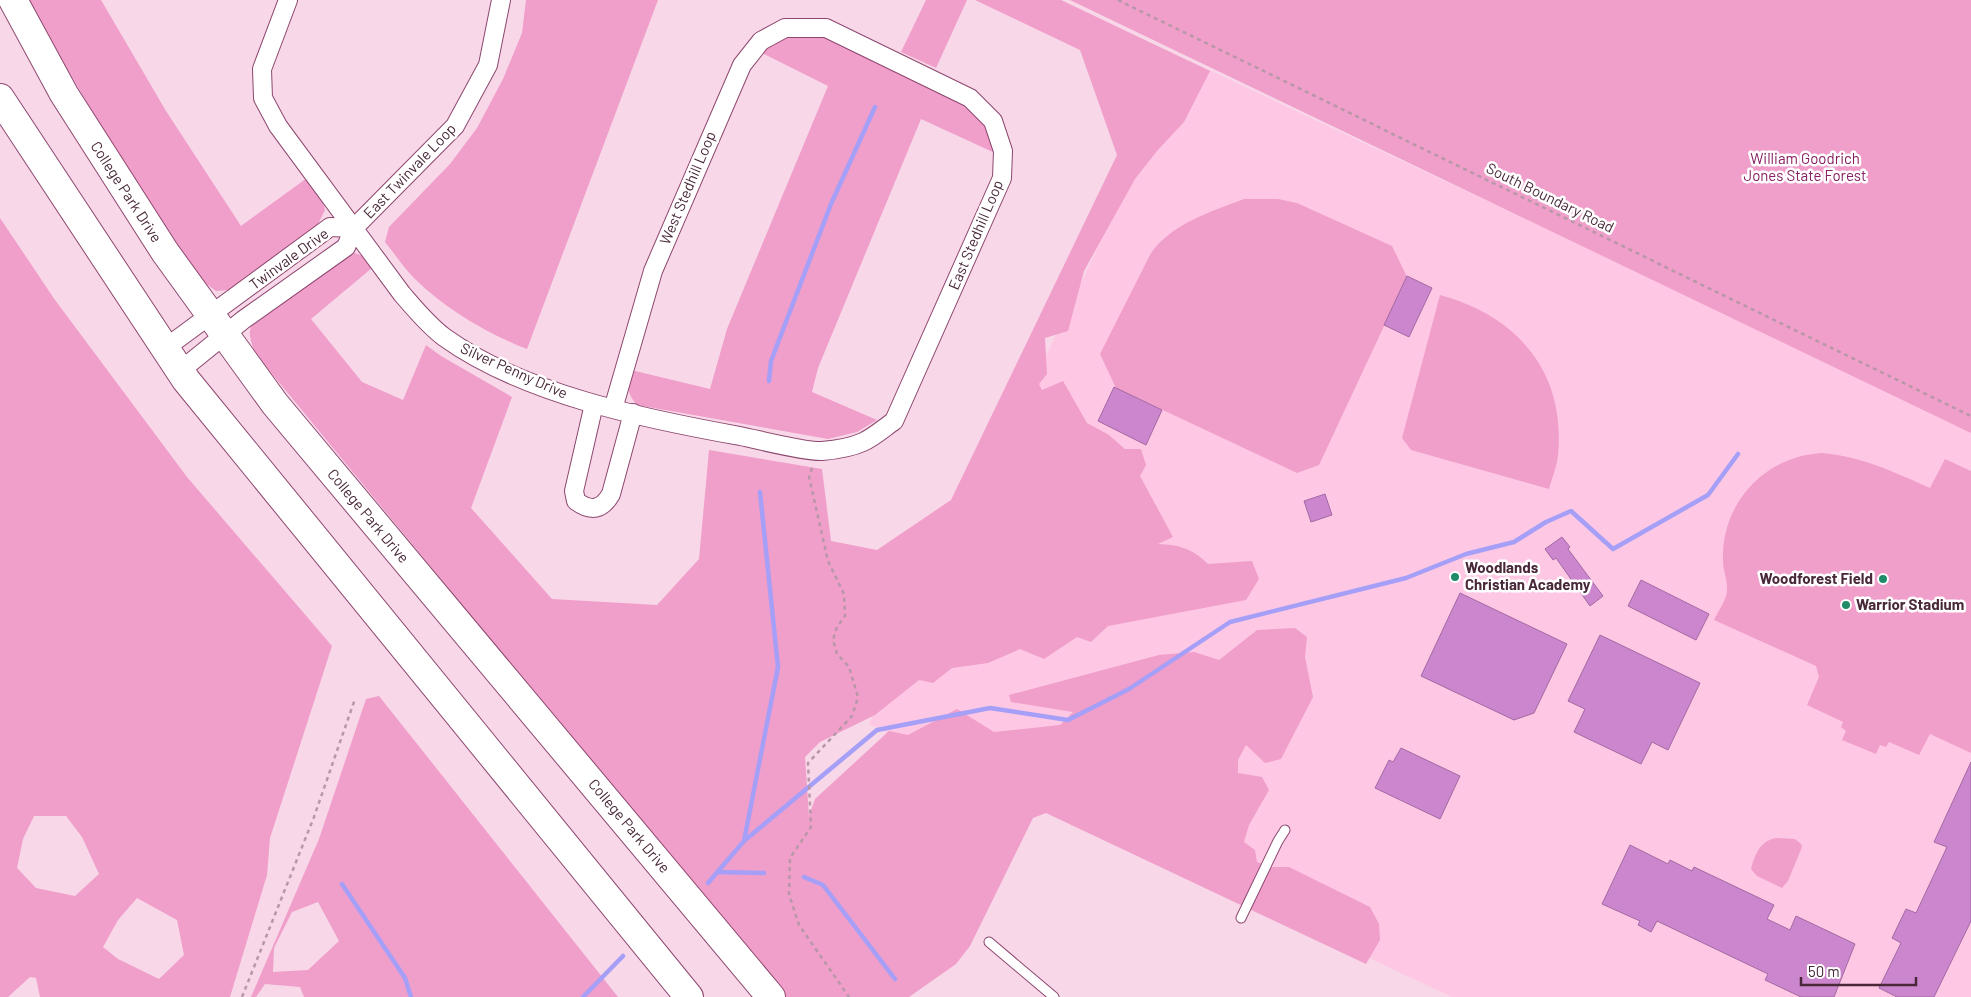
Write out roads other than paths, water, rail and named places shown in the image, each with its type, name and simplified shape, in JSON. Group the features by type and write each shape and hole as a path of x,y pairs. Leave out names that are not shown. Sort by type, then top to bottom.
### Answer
{"main road":[{"name":"College Park Drive","path":"13,0 64,94 165,252 275,404 771,997"},
{"path":"0,98 180,371 689,997"}],"street":[{"name":"Silver Penny Drive","path":"288,0 262,69 263,98 278,126 408,302 444,337 465,350 528,381 594,404 820,451"},
{"name":"East Twinvale Loop","path":"354,228 456,126 488,65 501,0"},
{"name":"West Stedhill Loop","path":"613,409 653,271 742,64 761,41 785,28 826,28"},
{"name":"East Stedhill Loop","path":"820,451 862,443 894,421 1002,178 1003,150 992,121 970,98 826,28"},
{"name":"Twinvale Drive","path":"164,349 217,326 346,247 354,228 330,227 217,326 180,371"},
{"path":"594,404 574,491 576,501 588,508 596,509 606,503 611,494 632,413"}],"lane":[{"path":"1241,918 1285,830"},
{"path":"989,942 1054,997"}],"waterway":[{"path":"769,381 771,361 831,204 875,107"},
{"path":"744,841 877,730 990,708 1068,720 1129,689 1230,622 1406,578 1466,554 1514,542 1546,522 1571,511 1613,549 1708,495 1738,454"},
{"path":"708,883 744,841 778,667 760,492"},
{"path":"717,872 764,873"},
{"path":"804,877 823,885 895,979"},
{"path":"342,884 405,978 411,997"},
{"path":"583,997 623,956"}],"place":[{"name":"Woodlands Christian Academy","path":"1455,577"},
{"name":"Woodforest Field","path":"1883,579"},
{"name":"Warrior Stadium","path":"1846,605"}],"park label":[{"name":"William Goodrich Jones State Forest","path":"1805,168"}]}
